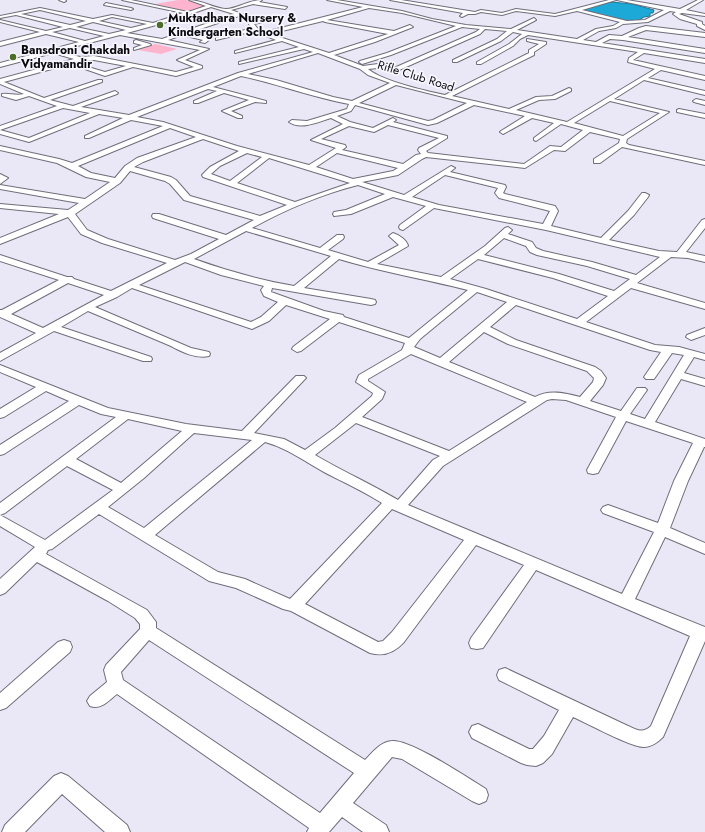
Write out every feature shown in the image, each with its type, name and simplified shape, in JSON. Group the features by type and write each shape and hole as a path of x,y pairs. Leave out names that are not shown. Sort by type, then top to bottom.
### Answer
{"street":[{"path":"124,0 188,13"},
{"name":"Rifle Club Road","path":"191,0 240,14 246,17 255,29 264,34 354,64 370,74 395,83 445,97 589,129 648,152 705,163"},
{"path":"226,10 259,0"},
{"path":"329,0 402,12 449,23 512,30 705,61"},
{"path":"392,0 475,13 481,11 502,14 516,10 555,15 614,0"},
{"path":"619,0 705,15"},
{"path":"701,0 675,14 682,18 700,23 700,25 705,28"},
{"path":"252,2 285,8"},
{"path":"661,7 674,2"},
{"path":"339,6 350,3"},
{"path":"688,3 705,5"},
{"path":"106,4 131,9"},
{"path":"0,44 114,16 131,9 149,5"},
{"path":"0,65 155,24 210,6"},
{"path":"264,34 352,12 368,6"},
{"path":"44,10 57,7"},
{"path":"0,17 37,9 132,30"},
{"path":"578,41 598,30 625,22 646,21 669,9"},
{"path":"435,20 457,10"},
{"path":"577,10 625,22"},
{"path":"449,23 467,12"},
{"path":"475,13 471,17 482,18"},
{"path":"15,14 148,45 136,49"},
{"path":"163,41 240,14"},
{"path":"114,16 155,24"},
{"path":"250,24 278,17"},
{"path":"455,61 499,40 512,30 534,19"},
{"path":"320,20 395,33"},
{"path":"0,21 87,42"},
{"path":"510,22 525,24"},
{"path":"354,64 406,48 462,25"},
{"path":"329,55 410,27"},
{"path":"362,68 378,66 395,70 478,33 484,27"},
{"path":"623,38 640,29 646,28 705,35"},
{"path":"218,39 255,29"},
{"path":"167,31 208,38 202,42"},
{"path":"0,82 80,59 94,58 176,74 200,66 180,60 206,49 120,33"},
{"path":"479,63 511,45 518,38 527,33"},
{"path":"596,44 609,37 705,51"},
{"path":"445,97 522,60 532,54 531,51 544,43 518,38"},
{"path":"237,52 281,40"},
{"path":"373,41 387,44"},
{"path":"394,45 406,48"},
{"path":"241,63 303,48"},
{"path":"54,51 80,59"},
{"path":"644,51 631,59 630,62 705,78"},
{"path":"87,137 132,117 240,74 317,52"},
{"path":"687,63 692,59"},
{"path":"88,69 105,74 133,66"},
{"path":"676,71 681,67"},
{"path":"568,124 660,68"},
{"path":"240,74 274,81 309,93 428,123 435,122 473,103"},
{"path":"643,78 705,93"},
{"path":"44,100 100,81"},
{"path":"0,82 44,100 64,106 132,117 169,126 246,151 310,168 405,198 433,205 546,226 637,249 668,255 705,259"},
{"path":"292,122 307,123 349,110 353,103 395,83"},
{"path":"208,87 264,102"},
{"path":"509,111 538,98 556,97 569,90"},
{"path":"196,102 224,91"},
{"path":"74,107 115,93"},
{"path":"1,95 16,98 30,94"},
{"path":"597,160 666,112 608,99"},
{"path":"240,117 225,111 254,100"},
{"path":"696,101 705,104"},
{"path":"0,128 64,106"},
{"path":"679,111 705,116"},
{"path":"0,132 29,140 98,112"},
{"path":"330,115 348,124 374,130 403,116"},
{"path":"503,132 530,116"},
{"path":"536,139 560,122"},
{"path":"387,123 445,137 422,150 426,155"},
{"path":"310,168 342,147 315,140 324,134 342,128 348,124"},
{"path":"72,166 169,126"},
{"path":"0,358 87,307 114,295 175,263 209,248 260,219 355,182 395,173 419,157 426,155 474,159 525,166 553,148 562,149 589,129"},
{"path":"0,241 70,213 117,180 128,168 140,160 203,137"},
{"path":"1,147 59,161 89,175 117,180"},
{"path":"246,151 206,172 206,175 296,205"},
{"path":"336,151 404,167"},
{"path":"232,183 268,156"},
{"path":"405,198 445,173 460,159"},
{"path":"128,168 168,179 173,182 188,198 260,219"},
{"path":"445,173 500,186 502,189 499,193 502,196 552,208 554,210 553,214 546,226"},
{"path":"0,176 4,178 0,182"},
{"path":"0,187 86,202"},
{"path":"337,214 348,212 393,194"},
{"path":"604,240 631,213 646,195"},
{"path":"403,227 433,205"},
{"path":"0,206 70,213 84,232 105,241 175,263"},
{"path":"156,216 226,238"},
{"path":"679,255 705,222"},
{"path":"443,280 476,256 516,223"},
{"path":"244,228 369,265 443,280 475,289 654,348 679,350 705,357"},
{"path":"502,235 529,244 533,250 540,253 589,264 705,306"},
{"path":"369,265 404,246 404,244 393,236"},
{"path":"321,251 340,237"},
{"path":"297,289 338,255"},
{"path":"578,323 668,255"},
{"path":"476,256 556,276 615,295"},
{"path":"0,258 69,279 114,295"},
{"path":"185,259 224,273 270,285 371,302"},
{"path":"2,313 69,279"},
{"path":"131,285 252,326 265,319 285,301"},
{"path":"270,285 266,290 267,294 339,317 410,346 441,363 536,402"},
{"path":"306,456 373,403 380,394 380,392 362,382 363,377 400,357 410,346 475,289"},
{"path":"441,363 514,302"},
{"path":"87,307 175,344 188,351 205,354"},
{"path":"2,313 48,330 147,359"},
{"path":"297,349 339,317"},
{"path":"483,328 512,342 591,369 597,373 600,378 600,383 582,402"},
{"path":"691,337 705,331"},
{"path":"650,377 668,350"},
{"path":"648,424 691,353"},
{"path":"0,368 105,411 191,429 245,435 280,442 327,468 368,488 395,504 702,634 657,731 651,738 643,739 624,732 505,675"},
{"path":"678,375 705,383"},
{"path":"245,435 300,378"},
{"path":"0,414 44,387"},
{"path":"593,470 623,416 641,390"},
{"path":"293,605 395,504 438,464 500,423 544,397 552,396 567,397 702,442 681,481 662,530 626,602"},
{"path":"0,452 78,400"},
{"path":"0,510 126,415"},
{"path":"354,418 451,456"},
{"path":"0,589 41,550 99,508 169,450 191,429"},
{"path":"145,535 263,438"},
{"path":"67,460 122,489"},
{"path":"99,508 214,577 240,583 288,605 293,605 376,648 384,649 390,646 398,637 473,538"},
{"path":"608,510 662,530 705,549"},
{"path":"0,520 40,544 41,550 84,580 141,614 148,622 148,632 112,670 116,684 319,829 383,754 389,749 396,748 408,753 479,795"},
{"path":"477,643 533,563"},
{"path":"148,632 368,772"},
{"path":"0,703 64,647"},
{"path":"96,701 116,684"},
{"path":"478,732 527,757 535,758 546,748 570,706"},
{"path":"12,832 61,782 120,832"},
{"path":"340,806 379,832"}],"shaded area":[{"path":"186,0 207,6 190,12 155,4"},
{"path":"155,44 177,49 161,54 138,50"}],"water":[{"path":"611,2 632,4 654,10 653,13 650,13 650,16 644,17 636,22 583,11 582,9"}],"place":[{"name":"Muktadhara Nursery & Kindergarten School","path":"160,25"},
{"name":"Bansdroni Chakdah Vidyamandir","path":"13,57"}]}
